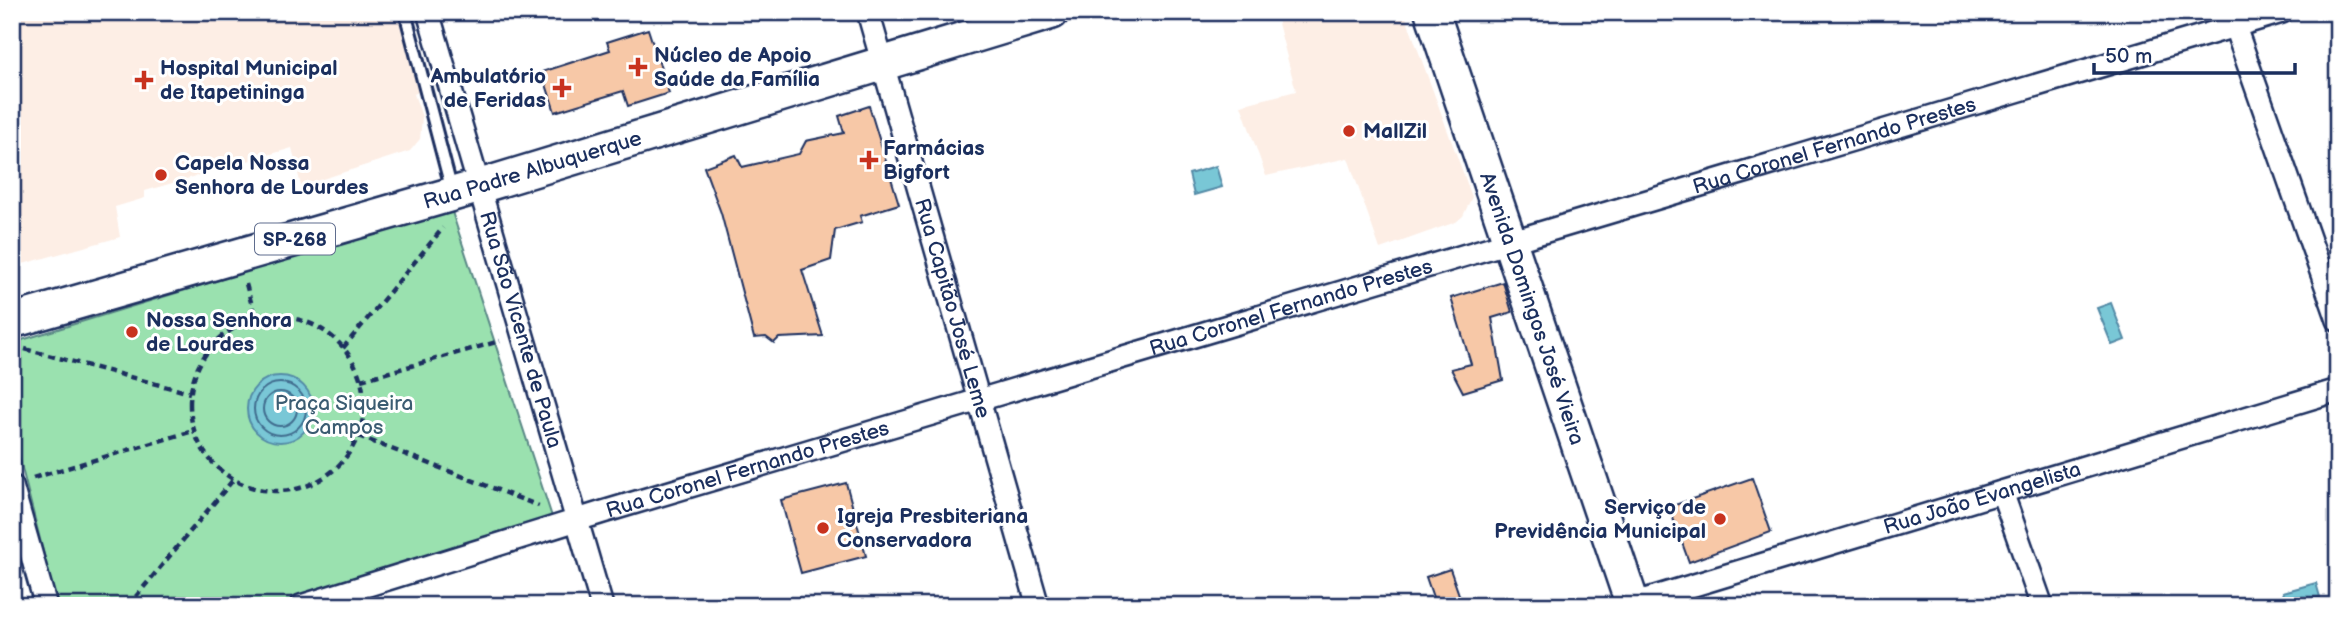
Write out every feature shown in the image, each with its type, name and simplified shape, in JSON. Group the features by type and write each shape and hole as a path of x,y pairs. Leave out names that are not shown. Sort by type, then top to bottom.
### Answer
{"main road":[{"name":"Rua Padre Albuquerque","path":"12,321 457,192 1052,12"},
{"name":"Avenida Domingos José Vieira","path":"1432,12 1630,605"}],"street":[{"name":"Rua São Vicente de Paula","path":"428,12 457,192 522,335 602,606"},
{"name":"Rua Capitão José Leme","path":"868,12 1038,606"},
{"name":"Rua Coronel Fernando Prestes","path":"301,606 576,520 980,402 1508,241 2282,12"},
{"path":"2235,27 2338,320"},
{"name":"Rua João Evangelista","path":"1630,605 2338,390"},
{"path":"19,483 47,606"},
{"path":"2002,492 2042,606"}],"lane":[{"path":"405,12 457,192"}],"path":[{"path":"343,348 457,192"},
{"path":"237,256 256,320"},
{"path":"281,317 304,321 326,332 343,348 361,380 364,418 358,436 343,462 320,481 291,491 261,490 233,480 209,459 193,431 190,393 197,368 212,346 232,330 256,320 281,317"},
{"path":"361,380 522,335"},
{"path":"12,346 190,393"},
{"path":"19,483 193,431"},
{"path":"358,436 576,520"},
{"path":"128,606 233,480"}],"shaded area":[{"name":"Hospital Municipal de Itapetininga","path":"12,12 411,12 431,86 414,94 422,117 420,139 410,151 301,186 292,148 145,191 145,198 115,207 120,237 12,267"},
{"name":"MallZil","path":"1275,12 1404,12 1472,197 1463,216 1456,222 1380,249 1348,158 1266,176 1241,105 1296,91"}],"green space":[{"name":"Praça Siqueira Campos","path":"451,209 555,526 281,606 57,606 12,429 12,343"}],"water":[{"path":"1216,166 1222,187 1194,195 1189,174"},
{"path":"2111,303 2125,340 2112,345 2097,308"},
{"path":"280,376 303,386 313,409 303,432 280,442 257,432 247,409 257,386"},
{"path":"2316,583 2320,597 2287,606 2283,592"}],"building":[{"path":"648,29 669,93 628,106 623,91 555,112 542,72 610,50 607,42"},
{"path":"869,106 899,204 860,216 862,222 835,230 831,260 802,270 823,336 779,338 774,343 766,337 754,338 721,213 704,167 736,155 742,167 799,154 806,141 844,133 839,116"},
{"path":"1503,282 1512,312 1492,318 1503,380 1463,392 1451,369 1471,364 1451,298"},
{"name":"Serviço de Previdência Municipal","path":"1752,478 1771,532 1689,562 1669,507"},
{"name":"Igreja Presbiteriana Conservadora","path":"846,483 866,556 801,573 781,500"},
{"path":"1450,569 1463,606 1436,606 1426,577"}],"place":[{"name":"Núcleo de Apoio Saúde da Família","path":"638,67"},
{"name":"Hospital Municipal de Itapetininga","path":"144,80"},
{"name":"Ambulatório de Feridas","path":"562,88"},
{"name":"MallZil","path":"1349,131"},
{"name":"Farmácias Bigfort","path":"869,160"},
{"name":"Capela Nossa Senhora de Lourdes","path":"161,175"},
{"name":"Nossa Senhora de Lourdes","path":"132,332"},
{"name":"Serviço de Previdência Municipal","path":"1720,519"},
{"name":"Igreja Presbiteriana Conservadora","path":"823,528"}]}
